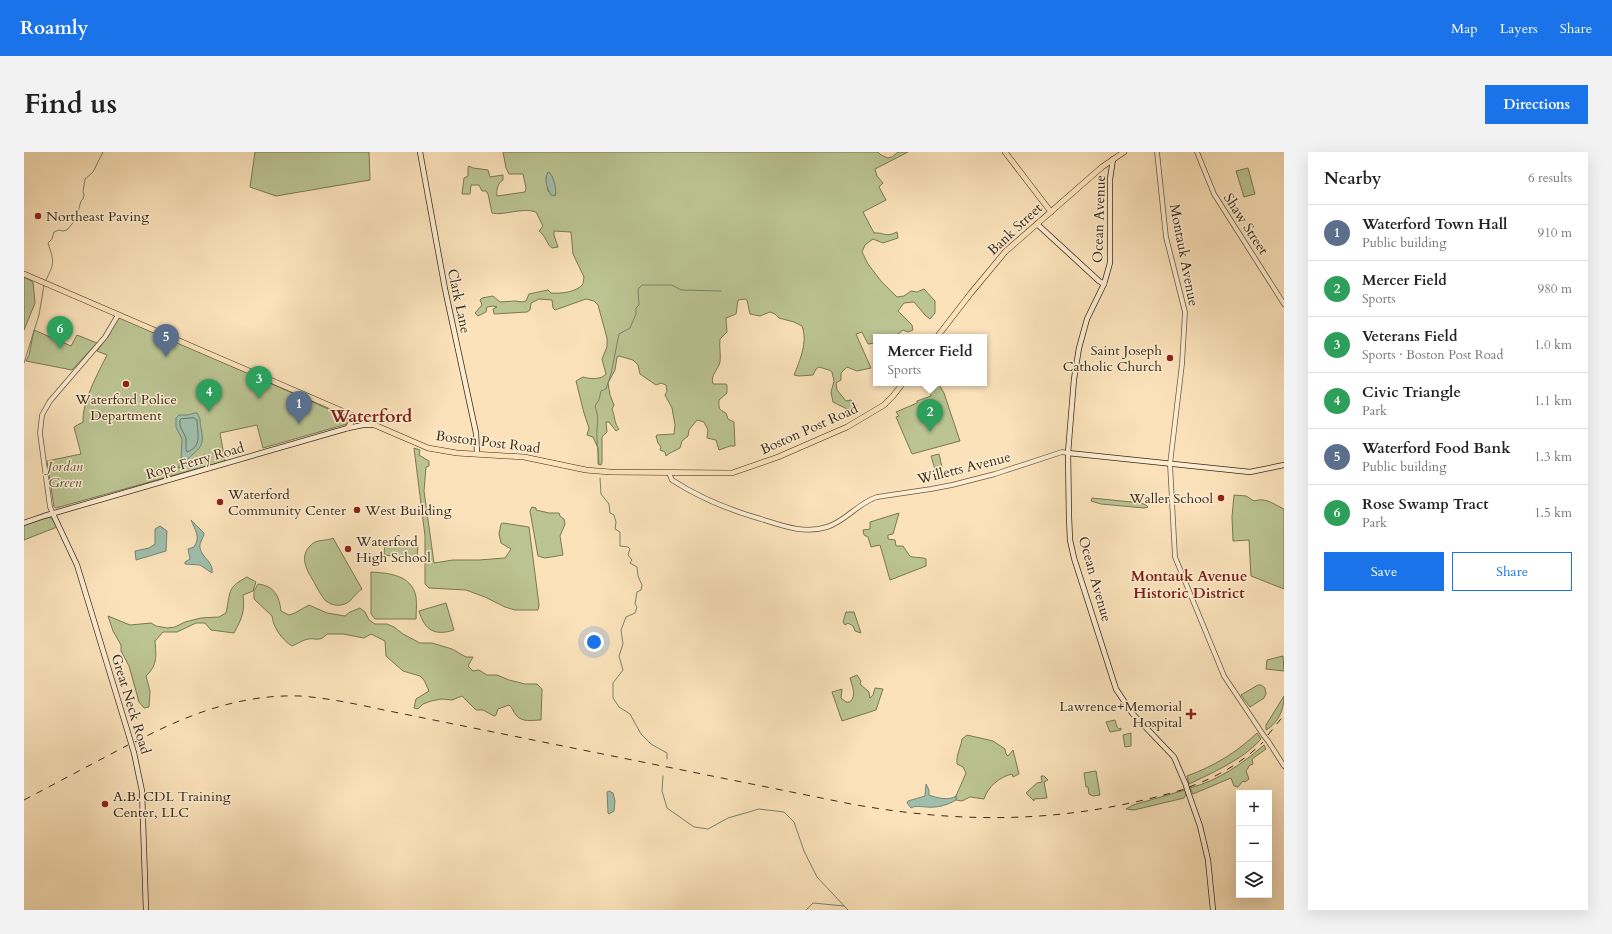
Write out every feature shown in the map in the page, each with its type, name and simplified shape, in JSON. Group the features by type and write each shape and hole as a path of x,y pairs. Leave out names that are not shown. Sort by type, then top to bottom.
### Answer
{"main road":[{"name":"Clark Lane","path":"420,152 442,270 476,433 477,453"},
{"path":"1005,152 1051,212"},
{"name":"Bank Street","path":"939,334 997,261 1037,224 1113,159 1124,152"},
{"name":"Ocean Avenue","path":"1113,159 1110,179 1111,261 1104,284 1088,314 1079,348 1074,379 1068,453 1069,516 1072,549 1119,694 1132,712 1174,757 1187,787 1200,826 1208,860 1213,910"},
{"path":"1037,224 1104,284"},
{"name":"Boston Post Road","path":"24,274 374,425 437,450 524,457 590,470 610,472 726,474 746,469 778,457 847,427 876,410 893,396 900,386"},
{"path":"342,410 352,419 352,422 348,428"},
{"name":"Rope Ferry Road","path":"24,523 348,428 374,425"},
{"name":"Willetts Avenue","path":"1068,453 1252,472 1284,465"},
{"name":"Great Neck Road","path":"53,514 78,565 134,753 142,791 146,910"}],"street":[{"name":"Montauk Avenue","path":"1157,152 1166,233 1185,312 1182,367 1170,464 1174,553 1176,562 1224,676 1284,766"},
{"name":"Shaw Street","path":"1197,152 1214,194 1284,304"},
{"path":"53,514 50,507 40,433 42,415 50,400 105,337 118,315"},
{"name":"Willetts Avenue","path":"669,473 672,480 717,505 790,528 810,530 834,524 864,503 877,497 935,489 995,474 1062,452 1068,453"}],"green space":[{"path":"255,152 369,152 370,180 276,196 250,187"},
{"path":"503,152 878,152 888,158 892,157 898,152 908,152 875,169 877,176 883,183 879,187 886,200 863,212 874,233 887,235 897,232 898,238 883,243 873,239 865,245 862,252 868,264 881,281 897,297 904,296 911,291 917,292 924,289 935,301 935,313 930,319 914,302 904,303 898,311 912,325 913,330 908,332 903,330 898,334 873,334 873,343 868,344 862,332 856,334 871,368 857,371 847,367 841,373 841,380 836,383 837,390 846,401 851,400 856,405 856,407 849,410 833,402 831,392 834,381 832,372 829,370 819,367 813,375 794,375 804,345 804,332 802,326 779,318 770,312 760,316 750,314 747,300 738,300 736,314 726,318 727,332 720,339 720,362 713,375 712,381 713,384 727,385 727,393 719,400 719,407 720,410 726,413 728,419 734,422 735,446 730,446 719,450 716,440 707,438 708,430 704,422 697,420 689,430 688,436 682,441 680,448 666,456 665,452 660,450 661,447 656,436 674,434 675,425 672,408 665,395 667,391 666,385 661,383 656,385 640,374 638,365 633,360 619,356 617,357 615,370 608,383 610,395 614,405 612,409 619,429 616,431 609,422 606,422 607,432 602,437 601,465 598,464 598,448 593,437 587,435 589,428 576,381 583,377 592,379 604,376 606,374 602,359 607,347 607,338 598,305 594,301 586,299 555,310 553,308 552,300 539,299 531,303 530,310 527,312 494,314 493,309 497,307 493,306 487,307 486,312 478,316 475,313 482,305 480,300 482,298 493,296 500,302 522,302 526,301 529,294 548,290 551,293 568,292 577,289 583,284 584,277 573,254 571,232 554,231 558,247 552,248 539,231 543,226 536,212 525,210 497,214 492,213 488,194 486,191 482,191 479,185 471,185 470,194 462,194 464,178 468,176 469,166 488,170 490,177 503,175 503,180 498,187 497,196 525,192 526,188 523,174 509,174 506,168","holes":["552,176 556,194 554,196 548,191 546,177"]},
{"path":"1248,168 1255,194 1244,197 1236,171"},
{"path":"24,277 33,282 35,303 24,330"},
{"name":"Jordan Green","path":"118,315 346,417 349,422 347,424 263,448 257,425 220,433 225,461 56,508 54,507 47,461 81,454 74,427 83,422 83,414 88,397 107,355 97,351 109,335"},
{"path":"34,330 71,346 77,335 97,343 72,370 26,361 29,355"},
{"path":"929,386 940,386 944,393 960,441 912,454 896,417 899,416 896,412 917,403 917,401 931,396"},
{"path":"414,448 420,450 419,455 429,461 429,466 426,467 424,491 434,563 453,560 505,558 511,549 501,543 499,534 501,524 503,523 529,527 539,605 538,610 515,610 466,590 429,588 425,584 425,536"},
{"path":"939,454 942,467 935,469 931,456"},
{"path":"1234,495 1246,496 1254,501 1266,500 1284,509 1284,589 1251,576 1249,540 1233,541 1232,517"},
{"path":"1092,498 1141,503 1148,507 1144,508 1101,504 1091,501"},
{"path":"532,507 536,508 536,510 549,513 559,513 564,519 565,524 560,536 563,555 545,558 538,556 530,511"},
{"path":"899,513 893,534 888,535 888,539 895,540 896,546 903,546 910,556 926,559 926,566 890,580 880,545 871,547 868,537 864,535 863,530 870,529 870,522"},
{"path":"49,517 57,527 24,540 24,525"},
{"path":"333,538 362,589 350,601 339,605 329,603 323,598 308,572 305,562 306,552 314,542"},
{"path":"385,541 418,545 417,559 384,555"},
{"path":"371,572 385,573 399,577 410,584 416,597 416,619 375,619 371,614"},
{"path":"247,577 256,582 253,591 243,595 244,606 242,615 234,633 211,630 205,623 196,623 177,632 163,632 155,641 156,655 153,668 146,676 150,691 149,707 144,708 139,702 129,666 121,651 121,645 113,631 108,616 130,625 151,623 156,626 167,628 175,627 185,622 201,618 219,617 226,613 229,595 232,588"},
{"path":"258,584 264,585 275,592 279,600 281,611 289,615 309,605 327,613 345,616 360,608 365,612 369,620 375,624 387,624 420,643 432,643 452,649 466,657 473,657 468,666 473,671 479,670 487,675 497,675 525,684 537,684 542,689 541,720 518,718 509,705 498,709 496,715 494,716 483,710 476,710 462,696 452,700 442,699 431,701 423,704 418,709 414,708 416,699 429,691 424,680 420,676 403,671 386,656 385,641 371,634 364,638 343,634 327,634 320,639 304,640 292,646 279,633 272,616 254,599 254,591"},
{"path":"446,603 454,630 447,632 436,632 424,623 419,611"},
{"path":"846,612 854,612 861,633 855,631 853,626 848,623 845,625 843,622"},
{"path":"1283,656 1284,671 1266,669 1267,660"},
{"path":"857,675 861,681 860,684 869,692 870,698 873,695 875,688 883,689 876,710 842,721 832,692 842,689 841,698 846,702 850,702 854,693 850,678"},
{"path":"1258,685 1265,688 1266,694 1264,698 1250,707 1241,695"},
{"path":"1284,696 1280,716 1274,724 1266,730 1266,725"},
{"path":"1115,720 1117,727 1119,729 1121,728 1121,730 1110,732 1106,722"},
{"path":"1131,733 1131,746 1125,747 1123,735"},
{"path":"1257,733 1261,739 1246,753 1227,765 1189,784 1187,776 1224,758 1241,747"},
{"path":"967,735 993,741 1005,749 1008,756 1013,750 1019,774 1013,777 1012,774 1007,775 998,780 988,790 984,799 970,797 962,801 956,800 956,796 966,773 963,767 957,764 957,757 962,739"},
{"path":"1264,745 1266,749 1252,759 1253,764 1250,765 1246,771 1249,779 1245,782 1243,781 1238,787 1234,786 1231,778 1193,794 1190,788 1211,781 1230,771"},
{"path":"1096,771 1100,795 1093,796 1089,794 1088,787 1086,787 1084,773"},
{"path":"1041,776 1044,776 1048,780 1044,782 1047,798 1034,799 1034,801 1026,793 1037,783 1042,782"},
{"path":"1185,790 1186,794 1184,798 1134,810 1126,809 1133,805"}],"water":[{"path":"548,172 554,181 556,190 555,196 551,195 547,187 546,178"},
{"path":"197,413 200,419 202,442 197,450 181,467 178,468 181,461 182,439 176,427 176,418 179,415"},
{"path":"191,520 204,533 200,548 203,555 210,563 212,573 200,565 185,564 185,562 190,559 188,549 194,547 197,540 197,534"},
{"path":"160,526 167,531 166,551 136,560 135,551 149,548 155,544 155,529"},
{"path":"926,784 929,790 929,795 946,799 956,796 956,800 938,807 917,806 911,808 907,803 908,801 925,796"},
{"path":"609,791 613,793 615,801 614,811 609,814 607,792"}],"waterway":[{"path":"46,280 53,262 48,243 52,239 54,232 59,230 67,230 76,219 84,195 85,179 93,172 103,152"},
{"path":"24,363 39,315 44,285"},
{"path":"599,465 597,433 598,419 595,406 599,400 601,391 606,389 611,374 619,334 630,328 636,314 636,308 639,305 638,289 642,285 672,285 681,290 721,291"},
{"path":"600,478 601,494 609,504 610,513 614,515 616,522 615,529 620,532 620,546 628,547 630,549 628,555 632,560 630,563 637,567 638,576 642,585 641,590 637,592 635,604 637,607 635,613 626,617 621,630 623,644 619,656 623,670 613,683 613,698 619,707 630,714 641,734 651,744 667,753 667,759"},
{"path":"663,776 662,791 667,808 694,827 708,829 728,818 759,809 784,812 794,822 804,851 817,877 848,910"},
{"path":"806,910 813,903 844,906"}],"railway":[{"path":"135,742 174,723 214,708 256,699 278,696 300,696 352,703 851,804 894,811 978,817 1019,817 1060,814 1101,809 1185,789"},
{"path":"1268,735 1284,715"},
{"path":"1189,787 1229,769 1255,750 1263,742"},
{"path":"24,800 128,745"}],"place":[{"name":"Northeast Paving","path":"38,216"},
{"name":"Rose Swamp Tract","path":"60,349"},
{"name":"Waterford Food Bank","path":"166,357"},
{"name":"Saint Joseph Catholic Church","path":"1170,358"},
{"name":"Waterford Police Department","path":"126,384"},
{"name":"Veterans Field","path":"259,399"},
{"name":"Civic Triangle","path":"209,412"},
{"name":"Waterford Town Hall","path":"299,424"},
{"name":"Mercer Field","path":"930,432"},
{"name":"Waller School","path":"1221,498"},
{"name":"Waterford Community Center","path":"220,502"},
{"name":"West Building","path":"357,510"},
{"name":"Waterford High School","path":"348,549"},
{"name":"Lawrence+Memorial Hospital","path":"1191,714"},
{"name":"A.B. CDL Training Center, LLC","path":"105,804"}],"district":[{"name":"Waterford","path":"371,416"},
{"name":"Montauk Avenue Historic District","path":"1189,584"}]}
